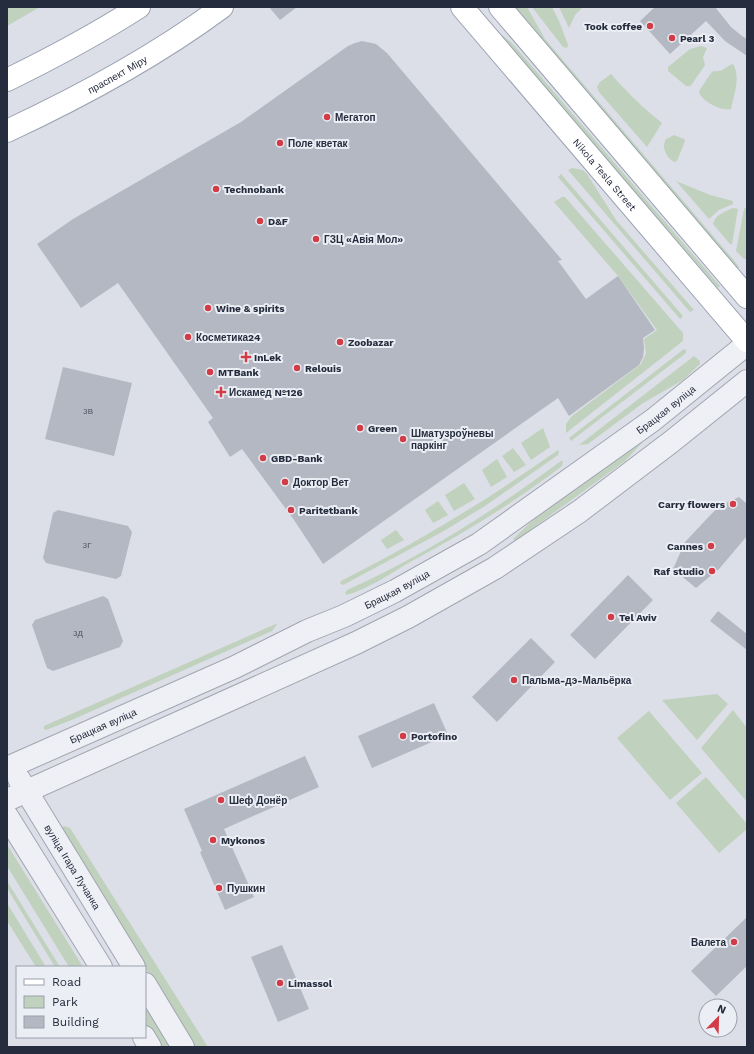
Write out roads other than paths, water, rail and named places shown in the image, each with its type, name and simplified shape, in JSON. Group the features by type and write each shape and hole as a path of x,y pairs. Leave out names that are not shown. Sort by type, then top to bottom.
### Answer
{"main road":[{"path":"7,80 43,63 118,21 139,7"},
{"name":"праспект Міру","path":"7,131 64,104 142,61 222,7"},
{"name":"Nikola Tesla Street","path":"462,7 747,341"},
{"path":"500,7 747,297"}],"street":[{"name":"Брацкая вуліца","path":"9,767 235,667 307,631 344,616 395,591 480,544 653,420 747,344"},
{"path":"16,795 330,655 408,617 495,568 586,506 671,442 747,381"},
{"name":"вуліца Ігара Лучанка","path":"9,767 16,795 133,966"},
{"path":"7,816 100,966"},
{"path":"146,986 184,1047"},
{"path":"145,1038 150,1047"}],"place":[{"name":"Took coffee","path":"650,26"},
{"name":"Pearl 3","path":"672,38"},
{"name":"Мегатоп","path":"327,117"},
{"name":"Поле кветак","path":"280,143"},
{"name":"Technobank","path":"216,189"},
{"name":"D&F","path":"260,221"},
{"name":"ГЗЦ «Авія Мол»","path":"316,239"},
{"name":"Wine & spirits","path":"208,308"},
{"name":"Косметика24","path":"188,337"},
{"name":"Zoobazar","path":"340,342"},
{"name":"InLek","path":"246,357"},
{"name":"Relouis","path":"297,368"},
{"name":"MTBank","path":"210,372"},
{"name":"Искамед №126","path":"221,392"},
{"name":"Green","path":"360,428"},
{"name":"Шматузроўневы паркінг","path":"403,439"},
{"name":"GBD-Bank","path":"263,458"},
{"name":"Доктор Вет","path":"285,482"},
{"name":"Carry flowers","path":"733,504"},
{"name":"Paritetbank","path":"291,510"},
{"name":"Cannes","path":"711,546"},
{"name":"Raf studio","path":"712,571"},
{"name":"Tel Aviv","path":"611,617"},
{"name":"Пальма-дэ-Мальёрка","path":"514,680"},
{"name":"Portofino","path":"403,736"},
{"name":"Шеф Донёр","path":"221,800"},
{"name":"Mykonos","path":"213,840"},
{"name":"Пушкин","path":"219,888"},
{"name":"Валета","path":"734,942"},
{"name":"Limassol","path":"280,983"}]}
